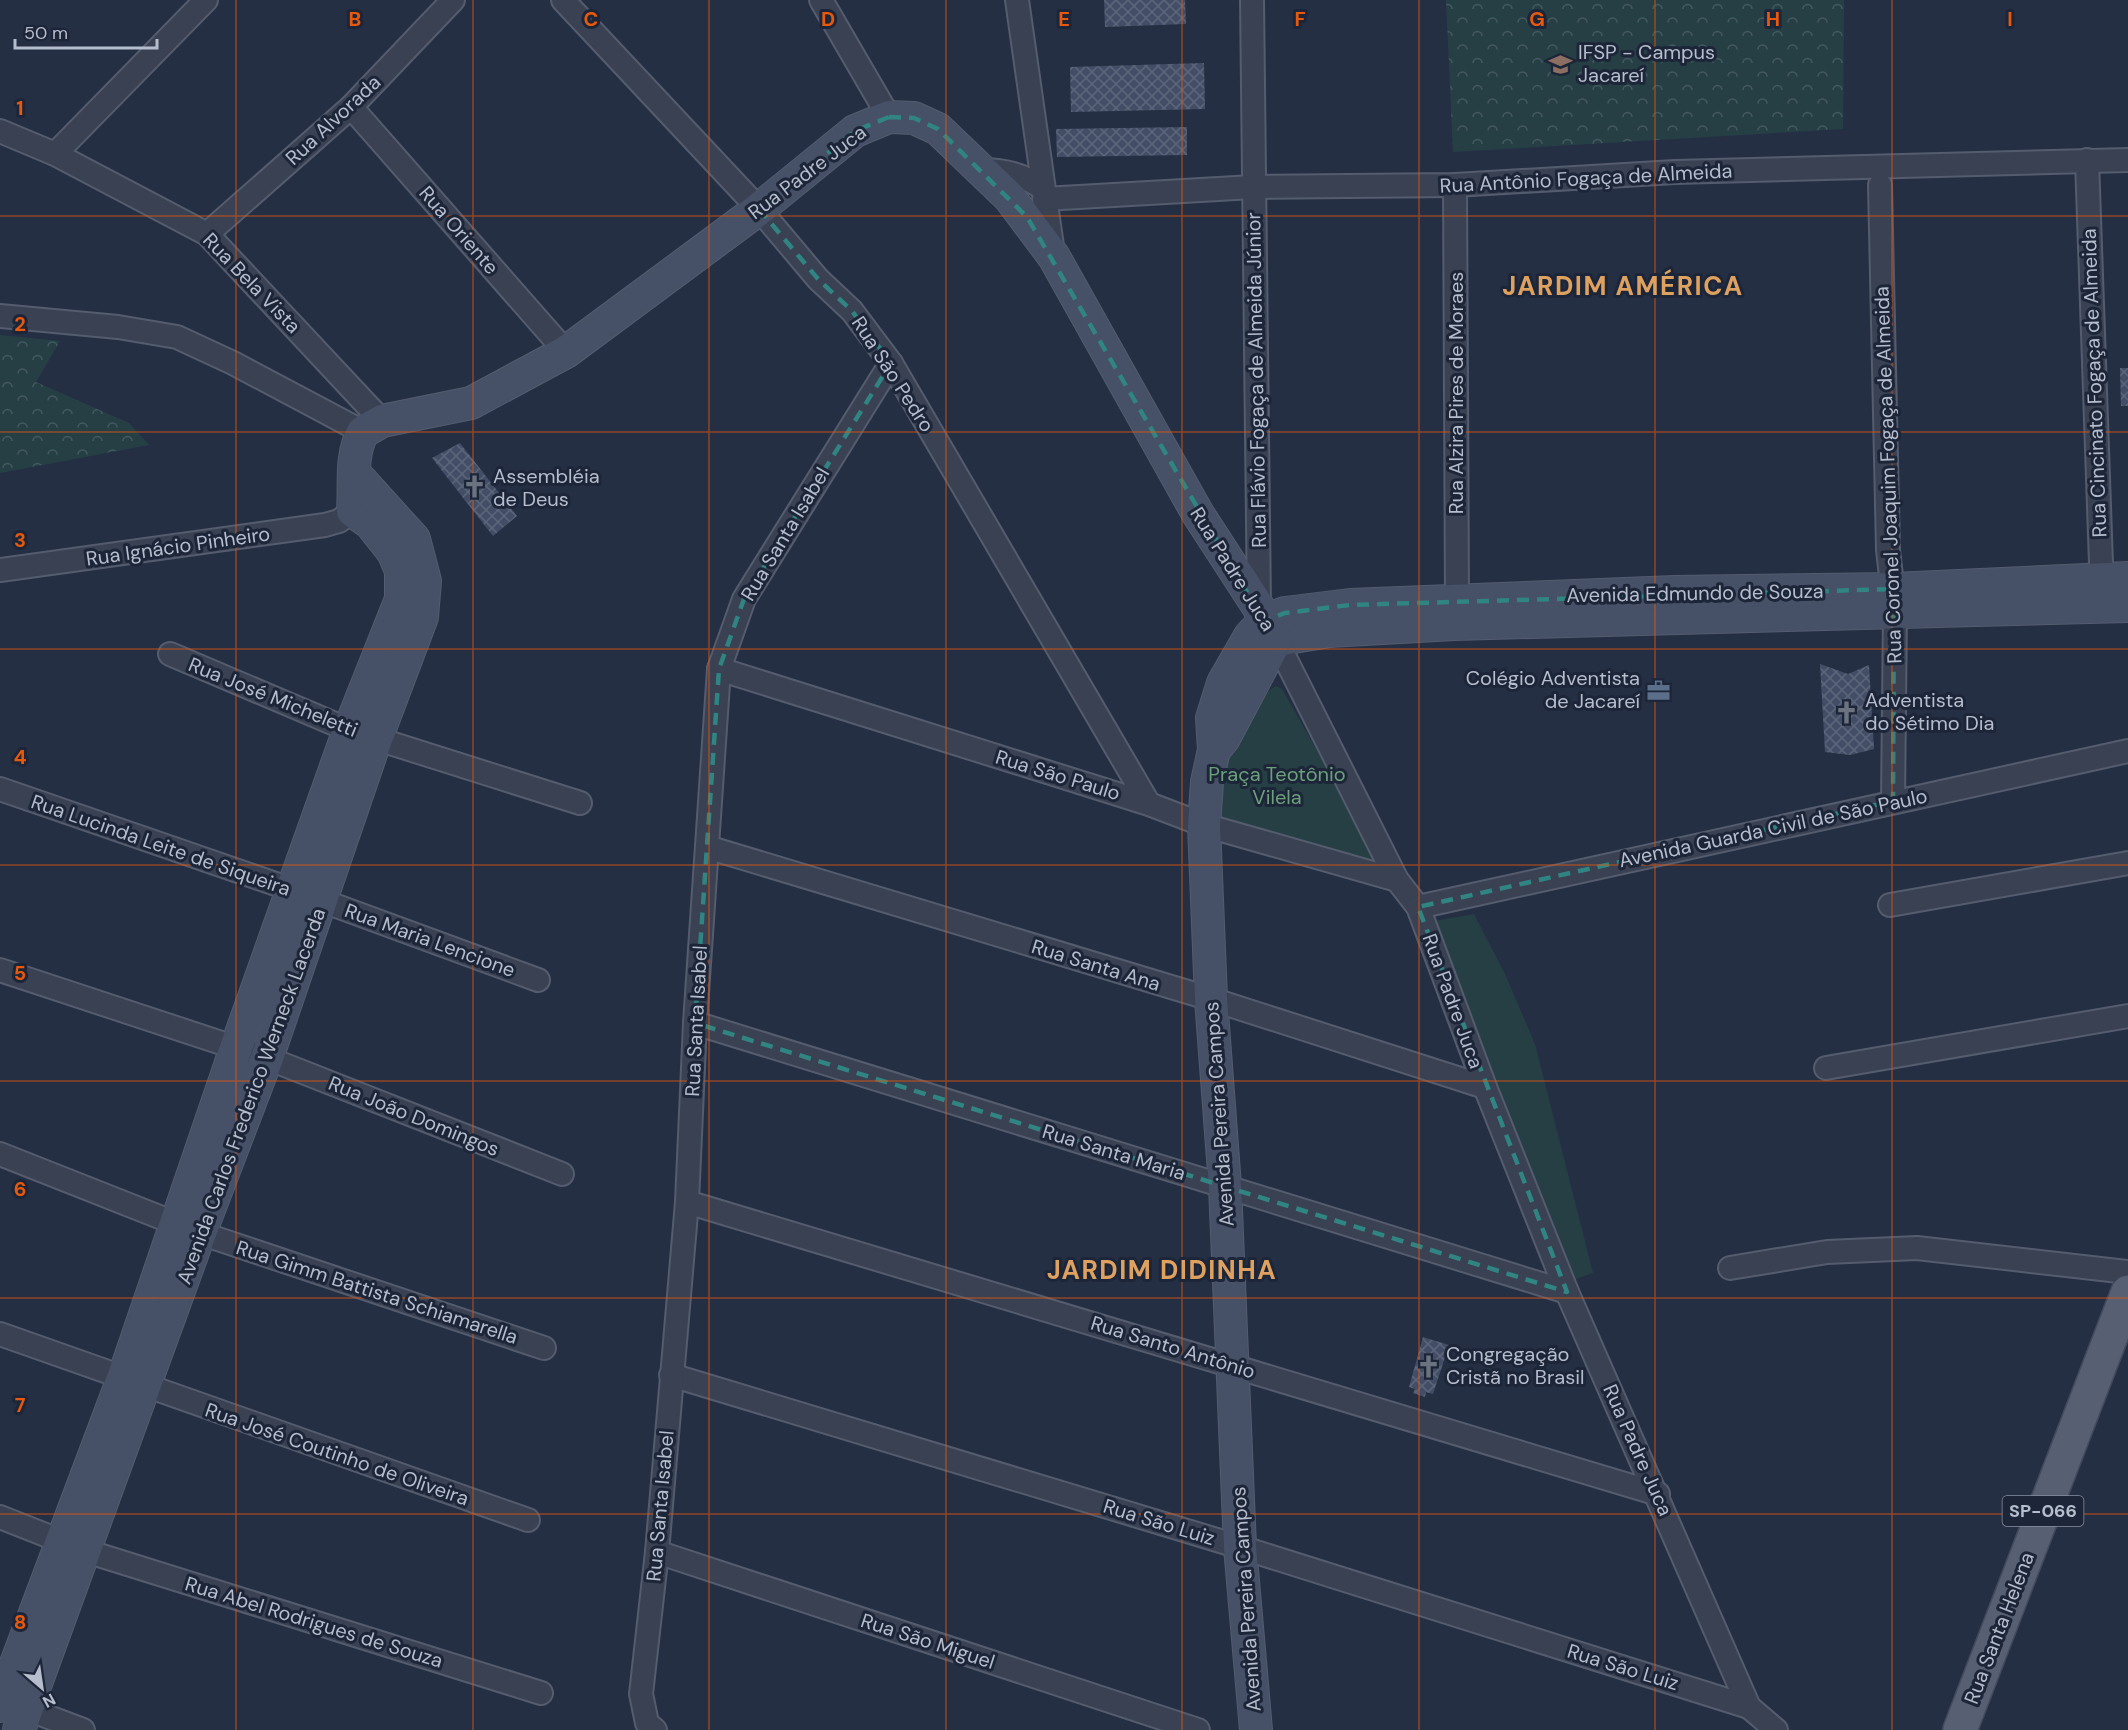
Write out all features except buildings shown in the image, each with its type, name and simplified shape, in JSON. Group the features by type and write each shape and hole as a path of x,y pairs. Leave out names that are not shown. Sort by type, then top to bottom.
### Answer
{"main road":[{"name":"Rua Santa Helena","path":"1960,1730 2120,1338 2128,1292"}],"street":[{"path":"55,154 206,0"},
{"name":"Rua Alvorada","path":"207,234 351,107 453,0"},
{"name":"Rua São Pedro","path":"563,0 759,209 818,279 852,311 891,363 1149,804"},
{"path":"821,0 889,117"},
{"path":"1017,0 1054,257"},
{"name":"Rua Flávio Fogaça de Almeida Júnior","path":"1252,0 1253,187 1266,623"},
{"name":"Rua Oriente","path":"351,107 566,352"},
{"name":"Rua Padre Juca","path":"373,427 471,403 566,352 759,209 855,131 889,117 914,118 938,129 1027,217 1054,257 1198,514 1266,623 1398,880 1418,906 1485,1087 1567,1292 1658,1494 1749,1707 1776,1730"},
{"name":"Rua Bela Vista","path":"0,131 55,154 207,234 373,427"},
{"name":"Rua Cincinato Fogaça de Almeida","path":"2086,160 2115,592"},
{"name":"Rua Antônio Fogaça de Almeida","path":"1043,193 1253,187 1455,185 1675,172 2128,160"},
{"path":"980,170 1004,170 1023,176 1043,193"},
{"name":"Rua Alzira Pires de Moraes","path":"1455,185 1457,600"},
{"name":"Rua Coronel Joaquim Fogaça de Almeida","path":"1880,185 1888,550 1895,600 1893,801"},
{"path":"0,316 118,327 177,337 373,427 354,458 356,475 353,511"},
{"name":"Rua Santa Isabel","path":"651,1727 641,1694 657,1552 670,1375 687,1202 695,1023 719,669 744,599 891,363"},
{"name":"Avenida Carlos Frederico Werneck Lacerda","path":"356,475 414,539 425,581 422,617 363,734"},
{"name":"Avenida Carlos Frederico Werneck Lacerda","path":"188,1228 267,1058 307,895 363,734 401,599 403,586 401,571 385,538 353,511"},
{"name":"Rua Ignácio Pinheiro","path":"0,570 325,525 339,521 353,511"},
{"name":"Avenida Edmundo de Souza","path":"1266,623 1285,613 1350,605 1675,592 1895,600"},
{"name":"Avenida Edmundo de Souza","path":"1266,623 1329,631 1454,624 1675,620 1895,600 2115,592"},
{"name":"Avenida Pereira Campos","path":"1256,1730 1240,1547 1225,1186 1211,999 1204,825 1206,782 1214,750 1212,718 1223,683 1239,652 1266,623"},
{"name":"Rua José Micheletti","path":"170,654 363,734 579,803"},
{"name":"Rua São Paulo","path":"719,669 1149,804 1204,825 1398,880"},
{"name":"Avenida Guarda Civil de São Paulo","path":"1418,906 2128,751"},
{"name":"Rua Lucinda Leite de Siqueira","path":"0,789 307,895"},
{"name":"Rua Santa Ana","path":"707,847 1211,999 1485,1087"},
{"path":"1890,905 2128,863"},
{"name":"Avenida Carlos Frederico Werneck Lacerda","path":"12,1711 135,1382 188,1228 236,1048 307,895"},
{"name":"Rua Maria Lencione","path":"307,895 538,980"},
{"name":"Rua João Domingos","path":"0,970 267,1058 562,1174"},
{"path":"1826,1068 2128,1016"},
{"name":"Rua Santa Maria","path":"695,1023 1567,1292"},
{"name":"Rua Gimm Battista Schiamarella","path":"0,1154 188,1228 544,1347"},
{"name":"Rua Santo Antônio","path":"687,1202 1232,1364 1658,1494"},
{"path":"1730,1268 1827,1252 1917,1248 2128,1272"},
{"name":"Rua José Coutinho de Oliveira","path":"0,1334 528,1520"},
{"name":"Rua São Luiz","path":"670,1375 1240,1547 1749,1707"},
{"name":"Rua Abel Rodrigues de Souza","path":"0,1517 74,1545 541,1693"},
{"name":"Rua São Miguel","path":"657,1552 1198,1730"},
{"path":"12,1711 83,1730"}],"highlighted area":[{"path":"889,117 914,118 938,129 1027,217 1264,621 1285,613 1350,605 1894,589 1893,801 1418,907 1567,1292 695,1023 719,669 744,599 891,363 852,311 818,279 759,209 855,131"}],"green space":[{"name":"IFSP - Campus Jacareí","path":"1446,0 1844,0 1843,129 1453,152"},
{"path":"0,335 60,341 36,382 129,423 149,445 0,473"},
{"name":"Praça Teotônio Vilela","path":"1276,686 1282,689 1376,854 1376,860 1227,829 1216,819 1223,777 1231,754 1251,713 1267,692"},
{"path":"1474,914 1505,974 1535,1044 1593,1273 1570,1281 1434,921"}],"place":[{"name":"IFSP - Campus Jacareí","path":"1560,64"},
{"name":"Assembléia de Deus","path":"475,487"},
{"name":"Colégio Adventista de Jacareí","path":"1658,690"},
{"name":"Adventista do Sétimo Dia","path":"1847,712"},
{"name":"Congregação Cristã no Brasil","path":"1428,1366"}],"district":[{"name":"JARDIM AMÉRICA","path":"1623,286"},
{"name":"JARDIM DIDINHA","path":"1162,1270"}]}
